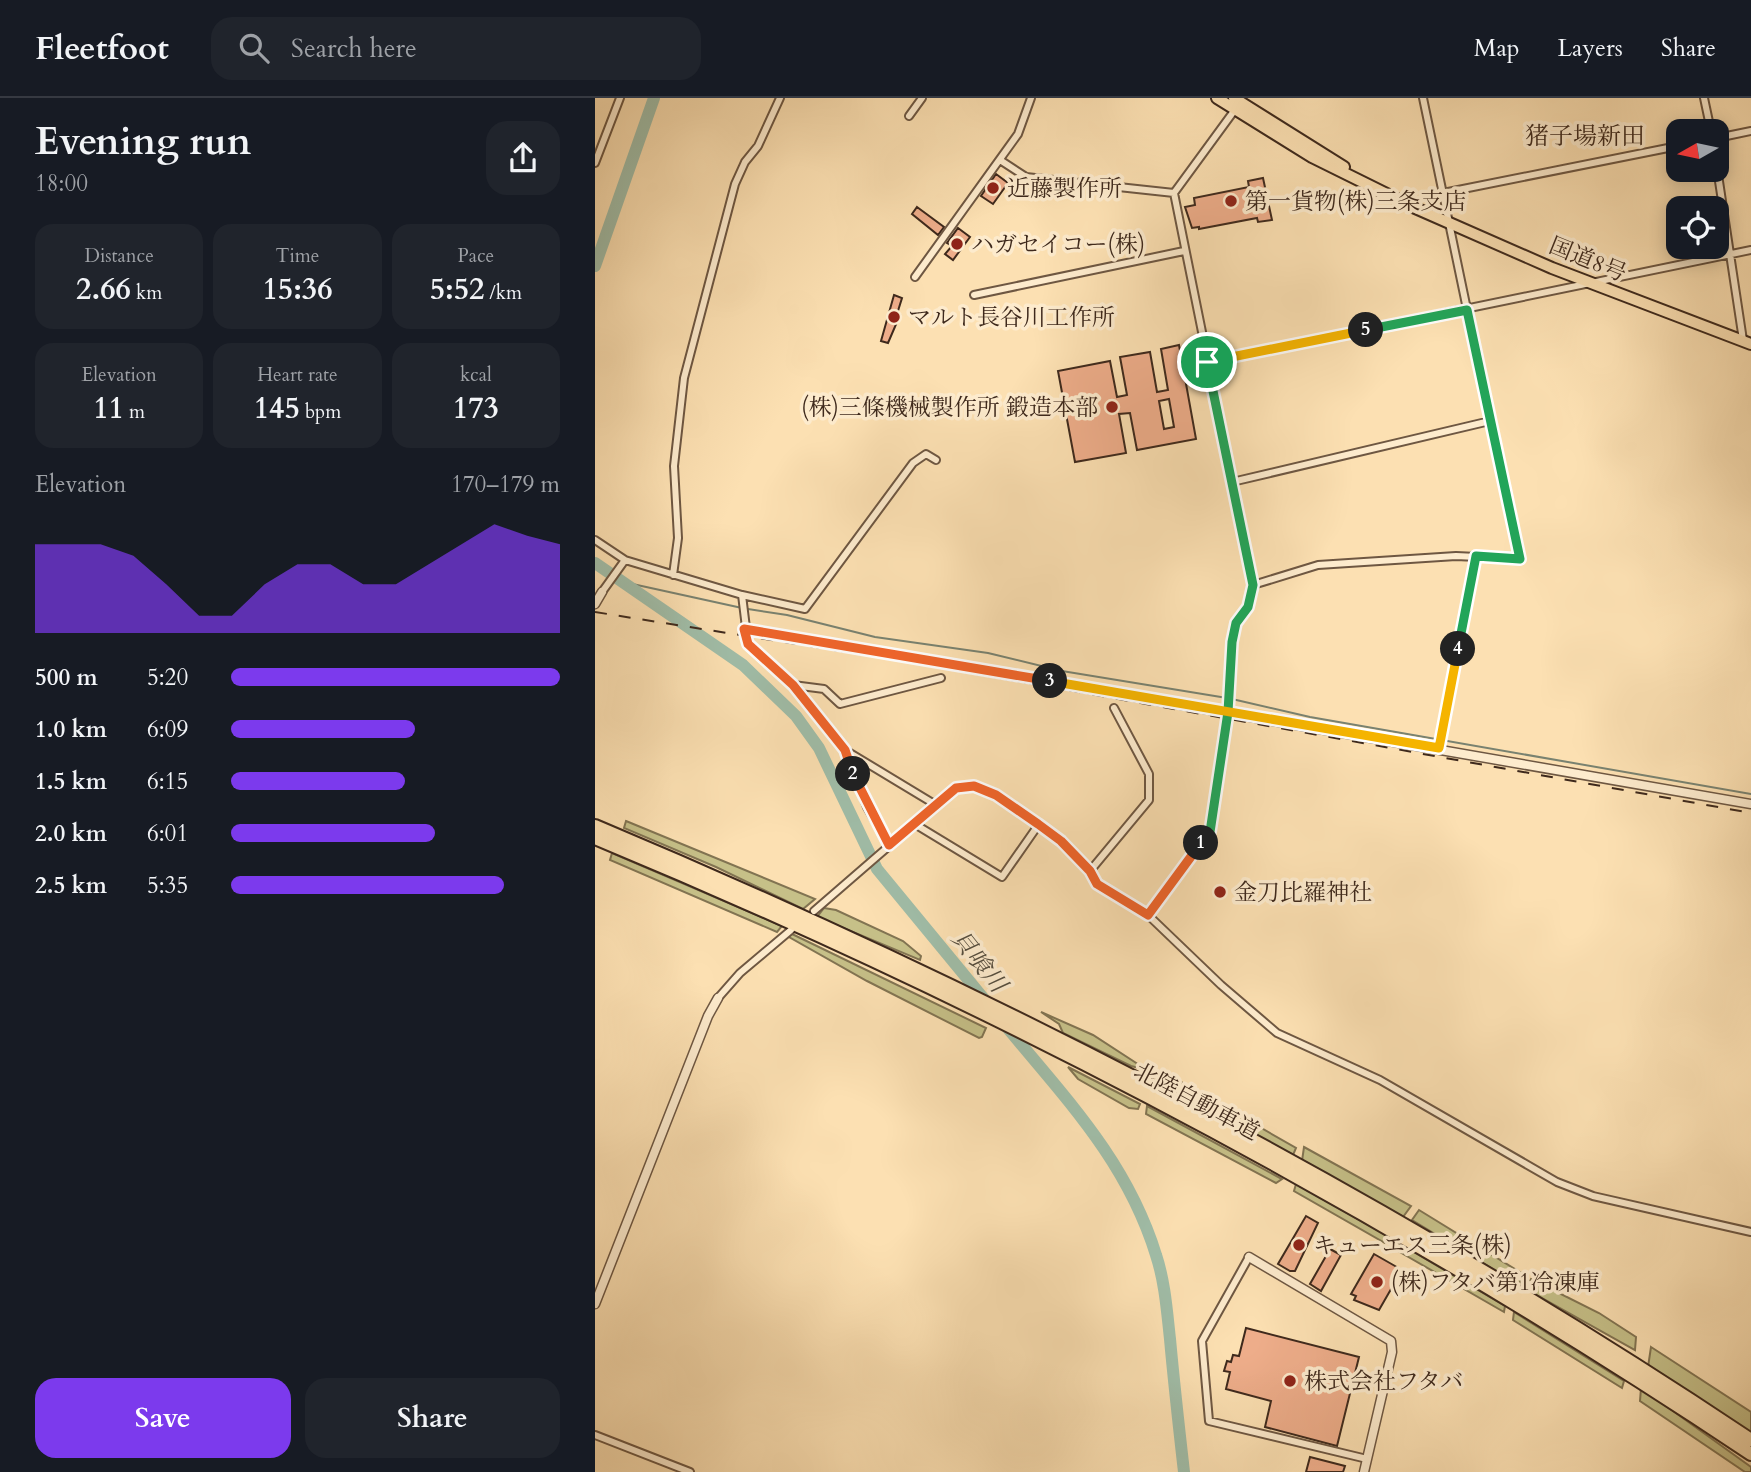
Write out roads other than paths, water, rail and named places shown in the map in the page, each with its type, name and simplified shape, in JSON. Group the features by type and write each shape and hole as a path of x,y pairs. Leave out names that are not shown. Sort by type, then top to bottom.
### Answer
{"highway":[{"name":"国道8号","path":"1217,98 1236,104 1312,157 1413,207 1593,284 1747,342"},
{"name":"北陸自動車道","path":"595,826 924,973 1060,1039 1401,1222 1553,1312 1751,1440"},
{"name":"北陸自動車道","path":"595,838 719,891 941,994 1258,1157 1413,1243 1625,1371 1751,1454"}],"street":[{"path":"595,161 619,98"},
{"path":"673,575 678,538 674,466 684,378 735,184 745,162 758,146 780,98"},
{"path":"909,116 922,98"},
{"path":"915,277 1018,135 1031,98"},
{"path":"1253,585 1318,565 1476,556 1520,559 1423,98"},
{"path":"1705,98 1709,119"},
{"path":"1148,915 1210,832 1228,712 1232,642 1236,623 1248,607 1253,585 1174,193 1236,104"},
{"path":"1729,136 1751,131"},
{"path":"1443,193 1666,148"},
{"path":"1000,160 1026,177 1174,193"},
{"path":"1747,342 1729,254 1751,250"},
{"path":"974,295 1184,251"},
{"path":"1207,362 1706,259"},
{"path":"1233,482 1490,421"},
{"path":"595,540 622,562 673,575 741,598 805,609 913,463 926,454 936,460"},
{"path":"1439,746 1476,556"},
{"path":"595,604 622,562"},
{"path":"741,598 748,644 793,685 845,750 867,807 887,846"},
{"path":"744,624 1228,712 1439,746 1751,804"},
{"path":"793,685 824,689 840,704 941,678"},
{"path":"1090,871 1149,800 1149,774 1114,708"},
{"path":"845,750 936,806"},
{"path":"814,911 956,788 974,786 996,795 1061,841 1090,871 1097,884 1148,915 1221,985 1277,1033 1380,1080 1557,1182 1593,1196 1751,1232"},
{"path":"913,823 1002,877 1038,824"},
{"path":"595,1304 708,1016 718,998 740,973 791,930"},
{"path":"1364,1472 1392,1352 1391,1341 1248,1257 1202,1341 1209,1421 1367,1459"},
{"path":"595,1435 690,1472"}],"waterway":[{"path":"595,266 654,98"},
{"name":"貝喰川","path":"595,563 743,665 796,716 819,748 877,869 989,1005"},
{"path":"628,583 742,608"},
{"path":"748,609 787,615 875,637 988,653 1062,671 1227,698"},
{"path":"1232,699 1310,717 1751,794"},
{"name":"貝喰川","path":"1005,1025 1093,1132 1112,1160 1144,1221 1164,1286 1184,1472"}],"railway":[{"path":"595,612 935,666 1751,813"}],"place":[{"name":"近藤製作所","path":"993,188"},
{"name":"第一貨物(株)三条支店","path":"1231,201"},
{"name":"ハガセイコー(株)","path":"957,244"},
{"name":"マルト長谷川工作所","path":"894,317"},
{"name":"(株)三條機械製作所 鍛造本部","path":"1112,407"},
{"name":"金刀比羅神社","path":"1220,892"},
{"name":"キューエス三条(株)","path":"1299,1245"},
{"name":"(株)フタバ第1冷凍庫","path":"1377,1282"},
{"name":"株式会社フタバ","path":"1290,1381"}],"district":[{"name":"猪子場新田","path":"1585,136"}]}
